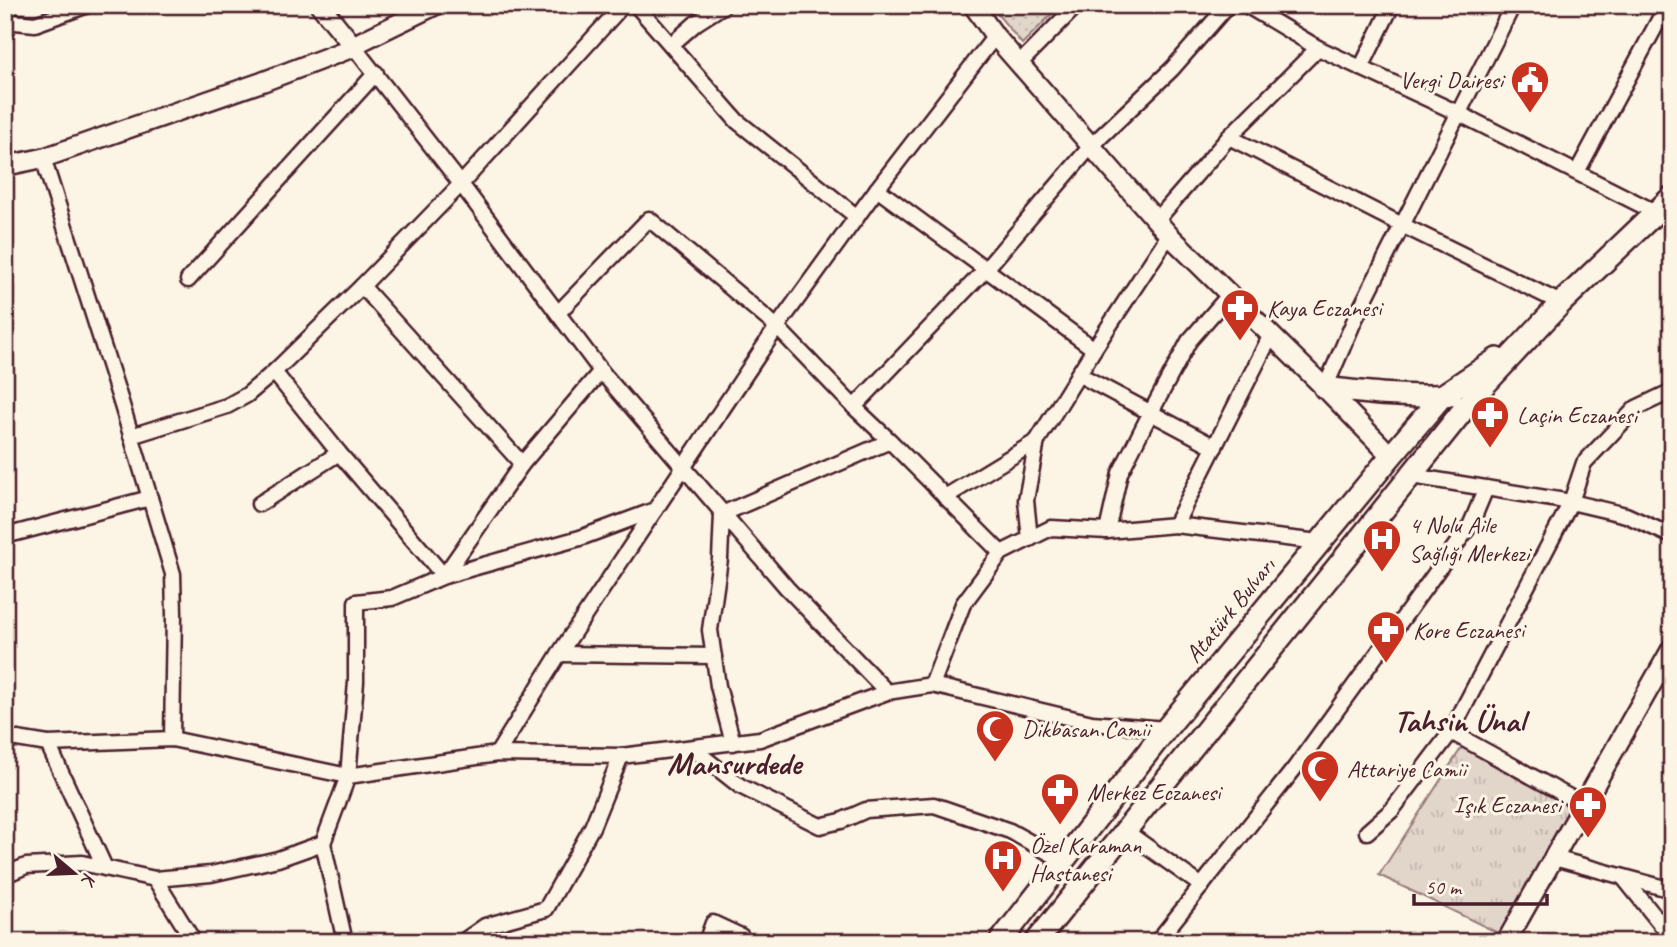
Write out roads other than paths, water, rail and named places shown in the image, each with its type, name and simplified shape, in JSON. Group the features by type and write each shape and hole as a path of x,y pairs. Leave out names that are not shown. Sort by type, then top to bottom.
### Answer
{"main road":[{"path":"1036,942 1476,393 1560,303 1672,197"},
{"name":"Atatürk Bulvarı","path":"1000,942 1166,729 1443,395 1528,338"},
{"path":"1325,388 1391,396 1423,397 1476,393"},
{"path":"1391,456 1412,475"}],"street":[{"path":"5,20 35,24 88,5"},
{"path":"320,5 376,73 601,371 787,588 887,692"},
{"path":"5,166 43,158 262,82 354,47 436,5"},
{"path":"131,436 227,406 247,395 274,372 461,184 623,5"},
{"path":"636,5 737,121 857,217"},
{"path":"671,45 696,23 724,5"},
{"path":"973,5 995,36 1169,235 1391,456"},
{"path":"1019,64 1077,5"},
{"path":"854,407 986,269 1091,146 1172,69 1227,5"},
{"path":"1246,5 1318,48 1458,113 1655,212"},
{"path":"1361,68 1392,5"},
{"path":"1325,388 1355,319 1513,5"},
{"path":"1577,173 1667,5"},
{"path":"497,754 559,654 777,327 877,189 995,36"},
{"path":"1156,220 1229,137 1318,48"},
{"path":"188,280 376,73"},
{"path":"1229,137 1560,303"},
{"path":"43,158 173,574 172,739"},
{"path":"877,189 1094,349"},
{"path":"558,313 649,219 777,327 1001,553"},
{"path":"1030,539 1026,500 1037,441 1169,235"},
{"path":"362,286 522,464"},
{"path":"1107,531 1120,473 1150,414 1189,341 1230,294"},
{"path":"1175,526 1271,335"},
{"path":"444,576 522,464 601,371"},
{"path":"274,372 444,576"},
{"path":"1078,374 1215,447"},
{"path":"1367,832 1392,810 1451,732 1571,502 1584,463 1636,408 1672,391"},
{"path":"722,514 890,441"},
{"path":"945,497 1037,441"},
{"path":"259,504 339,453"},
{"path":"1412,475 1571,502 1626,515 1672,536"},
{"path":"1157,942 1294,769 1471,524 1486,488"},
{"path":"5,536 150,498"},
{"path":"345,942 323,844 348,776 356,682 356,602 392,598 444,576 580,538 655,510"},
{"path":"722,514 720,559 710,630 718,686 733,743"},
{"path":"932,685 963,604 1001,553 1051,528 1107,531 1175,526 1319,542"},
{"path":"1506,942 1584,804 1665,677 1672,648"},
{"path":"559,654 714,656"},
{"path":"11,738 48,744 172,739 348,776 497,754 621,756 760,739 887,692 932,685 1092,723 1166,729"},
{"path":"1451,732 1584,804"},
{"path":"48,744 105,868"},
{"path":"692,748 740,786 820,826 841,821 866,810 934,805 1010,831 1064,861"},
{"path":"463,942 485,926 546,909 592,827 621,756"},
{"path":"1125,831 1202,886"},
{"path":"5,875 26,866 82,863 155,879 211,874 278,859 323,844"},
{"path":"1554,858 1672,891"},
{"path":"1623,877 1672,938"},
{"path":"155,879 194,942"},
{"path":"706,942 713,923 741,936 744,942"}],"place":[{"name":"Vergi Dairesi","path":"1530,114"},
{"name":"Kaya Eczanesi","path":"1240,342"},
{"name":"Laçin Eczanesi","path":"1490,449"},
{"name":"4 Nolu Aile Sağlığı Merkezi","path":"1382,573"},
{"name":"Kore Eczanesi","path":"1386,664"},
{"name":"Dikbasan Camii","path":"995,763"},
{"name":"Attariye Camii","path":"1320,803"},
{"name":"Merkez Eczanesi","path":"1060,826"},
{"name":"Işık Eczanesi","path":"1588,839"},
{"name":"Özel Karaman Hastanesi","path":"1003,893"}],"district":[{"name":"Tahsin Ünal","path":"1459,720"},
{"name":"Mansurdede","path":"734,763"}]}
